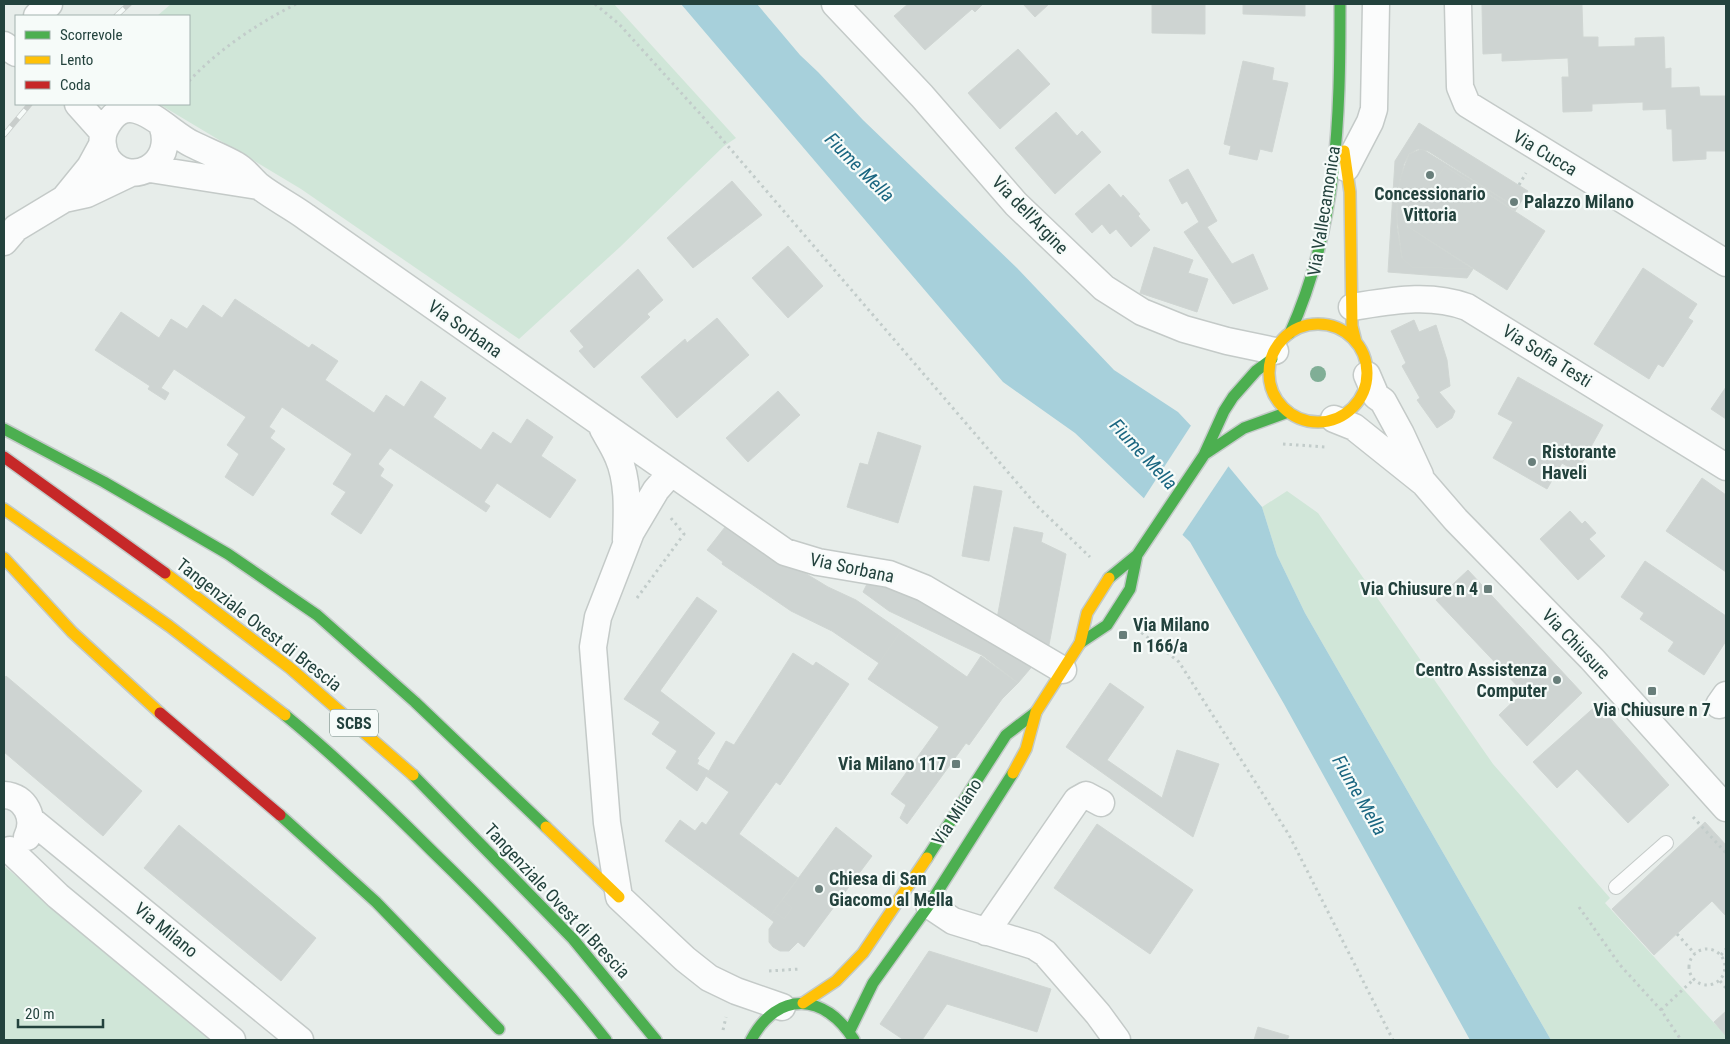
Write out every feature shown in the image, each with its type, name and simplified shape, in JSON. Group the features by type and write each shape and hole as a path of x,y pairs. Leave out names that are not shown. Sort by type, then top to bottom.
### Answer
{"main road":[{"name":"Via Vallecamonica","path":"1279,348 1305,302 1316,272 1327,216 1338,115 1340,4"},
{"name":"Via Vallecamonica","path":"1338,115 1350,192 1352,326 1356,342"},
{"path":"1318,324 1332,326 1345,332 1356,342 1364,357 1367,375 1365,389 1358,402 1347,413 1334,420 1318,422 1302,420 1288,412 1278,401 1272,388 1270,374 1279,348 1304,327 1318,324"},
{"name":"Via Milano","path":"852,1035 873,983 929,906 1013,774 1026,749 1036,712 1080,643 1087,613 1111,575 1136,555 1204,455 1224,411 1233,397 1279,348"},
{"name":"Via Milano","path":"1204,455 1236,431 1263,418 1288,412"},
{"path":"4,429 104,482 228,554 317,615 415,702 619,897"},
{"name":"Tangenziale Ovest di Brescia","path":"4,457 157,567 290,668 401,763 573,939 656,1040"},
{"name":"SCBS","path":"4,509 130,597 267,701 375,795 486,904 546,969 606,1040"},
{"name":"Via Milano","path":"1080,643 1107,624 1130,589 1136,555"},
{"path":"4,558 24,582 115,673 299,831 361,887 416,941 502,1037"},
{"name":"Via Milano","path":"751,1040 754,1031 766,1017 793,1005 836,981 863,953 962,807 1006,735 1036,712"},
{"name":"Via Milano","path":"793,1005 830,1011 841,1019 852,1035"}],"street":[{"path":"38,15 49,4"},
{"name":"Via dell'Argine","path":"835,4 922,96 1016,204 1104,288 1142,312 1184,329 1227,341 1279,348"},
{"name":"Via Vallecamonica","path":"1346,168 1370,122 1374,110 1376,4"},
{"name":"Via Cucca","path":"1458,4 1460,87 1467,104 1726,263"},
{"name":"Via Sorbana","path":"79,105 103,139 106,157 115,167 259,186"},
{"name":"Via Sorbana","path":"64,199 90,167 109,122 118,113 114,107"},
{"name":"Via Sorbana","path":"114,107 142,110 155,117 162,125 181,139 237,166 259,186 306,216 601,425 663,482 785,552 818,562 889,574 924,588 1063,670"},
{"name":"Via Sorbana","path":"4,242 16,228 64,199 87,194 141,171 161,157 165,149 166,136 162,125"},
{"name":"Via Sofia Testi","path":"1352,307 1429,298 1455,302 1468,307 1726,467"},
{"name":"Via Chiusure","path":"1367,375 1376,396 1383,401 1401,434 1424,483"},
{"name":"Via Chiusure","path":"1334,420 1354,427 1424,483 1456,520 1592,659 1726,808"},
{"path":"601,425 618,457 624,482 628,510 626,546"},
{"path":"663,482 631,532 598,617 593,647 607,823 619,897 703,974 722,985 793,1005"},
{"name":"Via Milano","path":"4,795 17,798 24,804 31,820 300,1040"},
{"path":"986,932 1077,800 1086,795 1101,803"},
{"path":"7,851 17,848 28,836 31,820"},
{"path":"7,851 58,896 232,1040"},
{"path":"929,906 953,921 1034,946 1049,958 1098,1014 1116,1040"}],"lane":[{"path":"1616,887 1666,843"}],"path":[{"path":"190,80 209,59 276,14 296,4"},
{"path":"595,4 619,24 703,116 1037,506 1111,575"},
{"path":"1277,443 1306,447 1328,447"},
{"path":"632,604 684,534 666,512 663,482"},
{"path":"1134,621 1142,633 1179,662 1289,835 1393,1040"},
{"path":"1693,817 1726,853"},
{"path":"1579,907 1634,983 1660,1010 1682,1040"},
{"path":"1677,934 1695,954"},
{"path":"1708,949 1720,955 1726,968 1720,981 1706,986 1693,980 1689,966 1695,954 1708,949"},
{"path":"1720,955 1726,949"},
{"path":"761,971 789,971 808,967"},
{"path":"1660,1010 1693,980"},
{"path":"1720,981 1726,988"},
{"path":"723,1038 727,1014"}],"green space":[{"path":"171,4 614,4 736,138 724,146 620,247 519,339 301,189 161,105 190,105 190,15 158,15"},
{"path":"1287,491 1318,513 1493,764 1610,898 1605,903 1726,1036 1726,1040 1551,1040 1305,613 1277,555 1262,507"},
{"path":"4,866 214,1040 4,1040"}],"water":[{"name":"Fiume Mella","path":"681,4 757,4 800,55 863,120 1017,268 1114,370 1178,412 1224,461 1262,507 1277,555 1305,613 1551,1040 1470,1040 1284,704 1190,542 1075,433 1003,382"}],"pier":[{"path":"1192,424 1230,464 1181,537 1142,501"}],"building":[{"path":"908,4 982,5 975,12 972,9 925,50 894,16"},
{"path":"1023,4 1049,4 1035,17"},
{"path":"1152,4 1205,4 1205,34 1152,33"},
{"path":"1243,4 1305,4 1305,16 1243,14"},
{"path":"1482,4 1519,4 1519,5 1482,6"},
{"path":"1519,4 1582,6 1583,37 1598,37 1598,47 1635,46 1635,38 1664,37 1665,69 1671,68 1671,88 1699,87 1700,96 1726,96 1726,151 1706,151 1706,159 1673,161 1672,129 1667,129 1666,109 1643,110 1643,102 1592,104 1592,111 1563,112 1562,77 1569,77 1568,58 1502,61 1502,53 1483,54 1482,6"},
{"path":"1559,4 1582,4 1582,6 1559,7"},
{"path":"1018,49 1050,84 1000,129 968,93"},
{"path":"1243,61 1274,68 1272,80 1288,83 1272,152 1260,149 1257,160 1229,154 1231,146 1224,144"},
{"path":"1056,112 1077,136 1082,131 1101,152 1055,194 1015,148"},
{"name":"Palazzo Milano","path":"1419,123 1528,191 1517,208 1428,151 1418,149 1409,154 1404,164 1397,195 1397,227 1402,258 1412,267 1473,269 1467,278 1388,272 1395,161"},
{"path":"1422,149 1517,208 1515,211 1445,166 1407,226 1473,269 1412,267 1402,258 1396,211 1400,179 1409,154"},
{"path":"1445,166 1545,231 1507,290 1407,226"},
{"path":"1188,169 1217,221 1207,227 1232,264 1253,254 1268,289 1233,304 1184,232 1199,222 1187,201 1182,204 1169,180"},
{"path":"732,181 762,215 693,268 667,238"},
{"path":"1109,184 1121,198 1123,195 1140,214 1138,216 1150,230 1131,247 1116,229 1110,234 1102,224 1092,233 1075,214"},
{"path":"788,246 823,286 788,318 752,278"},
{"path":"1154,247 1193,260 1188,273 1208,279 1197,312 1140,293"},
{"path":"1643,268 1697,304 1688,318 1693,321 1663,367 1658,364 1649,379 1594,344"},
{"path":"638,269 663,300 647,314 650,317 594,368 579,351 584,347 570,331"},
{"path":"235,299 309,348 312,344 338,361 325,380 374,413 386,395 404,407 421,381 446,398 433,417 481,450 493,432 511,444 527,419 553,437 541,456 576,480 550,518 497,483 484,502 490,506 486,512 390,448 378,464 384,469 380,476 393,485 361,534 331,514 346,492 333,484 352,454 282,407 269,427 275,431 270,438 285,449 253,496 225,477 239,454 227,445 246,417 174,369 161,388 169,393 165,400 148,389 150,386 95,350 121,312 159,338 171,319 187,329 203,305 222,318"},
{"path":"717,318 749,355 677,418 641,377 685,339 687,343"},
{"path":"1414,320 1419,332 1436,325 1447,360 1450,386 1439,392 1455,411 1452,418 1437,428 1417,400 1420,398 1402,366 1406,363 1391,331"},
{"path":"1518,377 1603,425 1577,472 1562,463 1547,489 1493,458 1513,422 1498,414"},
{"path":"1726,387 1726,419 1711,409"},
{"path":"778,391 800,415 748,462 726,438"},
{"path":"878,432 921,446 898,523 847,507 860,463 868,465"},
{"path":"1702,478 1726,495 1726,572 1666,531"},
{"path":"974,486 1002,491 989,561 962,556"},
{"path":"1570,511 1582,524 1585,521 1596,533 1589,539 1605,556 1578,580 1540,539"},
{"path":"729,522 757,544 828,587 856,600 901,631 879,663 832,631 791,611 722,564 723,562 707,550"},
{"path":"1014,527 1043,533 1041,542 1066,554 1048,650 996,624"},
{"path":"1645,561 1726,616 1726,641 1704,675 1668,651 1674,642 1640,619 1644,613 1621,597"},
{"path":"1468,570 1582,693 1527,746 1499,715 1523,692 1436,600"},
{"path":"872,574 1035,663 1018,683 982,655 889,611 863,592"},
{"path":"697,597 717,611 660,691 715,733 697,759 699,760 697,764 709,771 697,791 666,768 677,751 652,734 660,722 624,699"},
{"path":"901,631 967,677 981,656 1018,683 1002,699 969,745 966,743 907,824 900,818 906,805 891,794 939,727 868,679"},
{"path":"793,653 813,666 816,662 849,684 780,785 776,782 739,834 798,878 769,918 665,841 680,820 695,831 702,822 706,825 729,792 706,776 726,741 734,745"},
{"path":"6,676 142,791 103,836 4,752 4,679"},
{"path":"1110,683 1144,707 1107,760 1162,798 1177,750 1219,764 1193,837 1066,747"},
{"path":"1598,704 1669,785 1628,823 1577,769 1557,788 1533,762"},
{"path":"1705,822 1726,845 1726,916 1712,901 1654,955 1612,909"},
{"path":"1097,824 1193,890 1150,954 1054,888"},
{"path":"179,825 316,938 281,981 144,868"},
{"name":"Chiesa di San Giacomo al Mella","path":"836,827 872,856 804,947 798,942 789,951 780,951 769,942 769,929 774,922 769,918"},
{"path":"782,900 792,908 784,919 773,911"},
{"path":"929,951 1051,989 1037,1032 947,1004 922,1040 904,1040 880,1024"},
{"path":"1726,1011 1726,1036 1714,1022"},
{"path":"1258,1027 1289,1036 1287,1040 1254,1040"}],"railway":[{"path":"117,15 129,4"},
{"path":"4,135 29,105"}],"traffic: fast":[{"path":"1290,333 1306,293 1318,253 1327,212 1337,130 1340,4"},
{"path":"1109,578 1137,555 1204,455 1224,411 1233,397 1256,371 1272,359"},
{"path":"1205,454 1244,428 1288,412"},
{"path":"4,429 104,482 228,554 317,615 415,702 546,827"},
{"path":"1080,643 1107,625 1130,589 1137,555"},
{"path":"927,858 1006,735 1036,712"},
{"path":"285,715 360,781 478,896 544,966 606,1040"},
{"path":"850,1030 873,983 929,905 1013,773"},
{"path":"413,775 573,939 656,1040"},
{"path":"280,815 376,902 499,1029"},
{"path":"751,1040 762,1024 774,1012 788,1006 802,1004 816,1006 829,1013 842,1024 854,1040"}],"traffic: slow":[{"path":"1344,151 1350,192 1352,326 1356,342"},
{"path":"1318,324 1337,328 1352,339 1363,354 1367,373 1363,392 1352,407 1337,418 1318,422 1299,418 1284,407 1273,392 1269,373 1273,354 1284,339 1299,328 1318,324"},
{"path":"4,509 169,626 285,715"},
{"path":"4,558 72,632 160,713"},
{"path":"165,573 290,668 413,775"},
{"path":"1013,773 1026,749 1036,712 1080,643 1087,613 1109,578"},
{"path":"546,827 619,897"},
{"path":"803,1003 836,981 863,953 927,858"}],"traffic: jam":[{"path":"4,457 165,573"},
{"path":"160,713 280,815"}],"place":[{"name":"Concessionario Vittoria","path":"1430,175"},
{"name":"Palazzo Milano","path":"1514,202"},
{"name":"Ristorante Haveli","path":"1532,462"},
{"name":"Via Chiusure n 4","path":"1488,589"},
{"name":"Via Milano n 166/a","path":"1123,635"},
{"name":"Centro Assistenza Computer","path":"1557,680"},
{"name":"Via Chiusure n 7","path":"1652,691"},
{"name":"Via Milano 117","path":"956,764"},
{"name":"Chiesa di San Giacomo al Mella","path":"819,889"}]}
